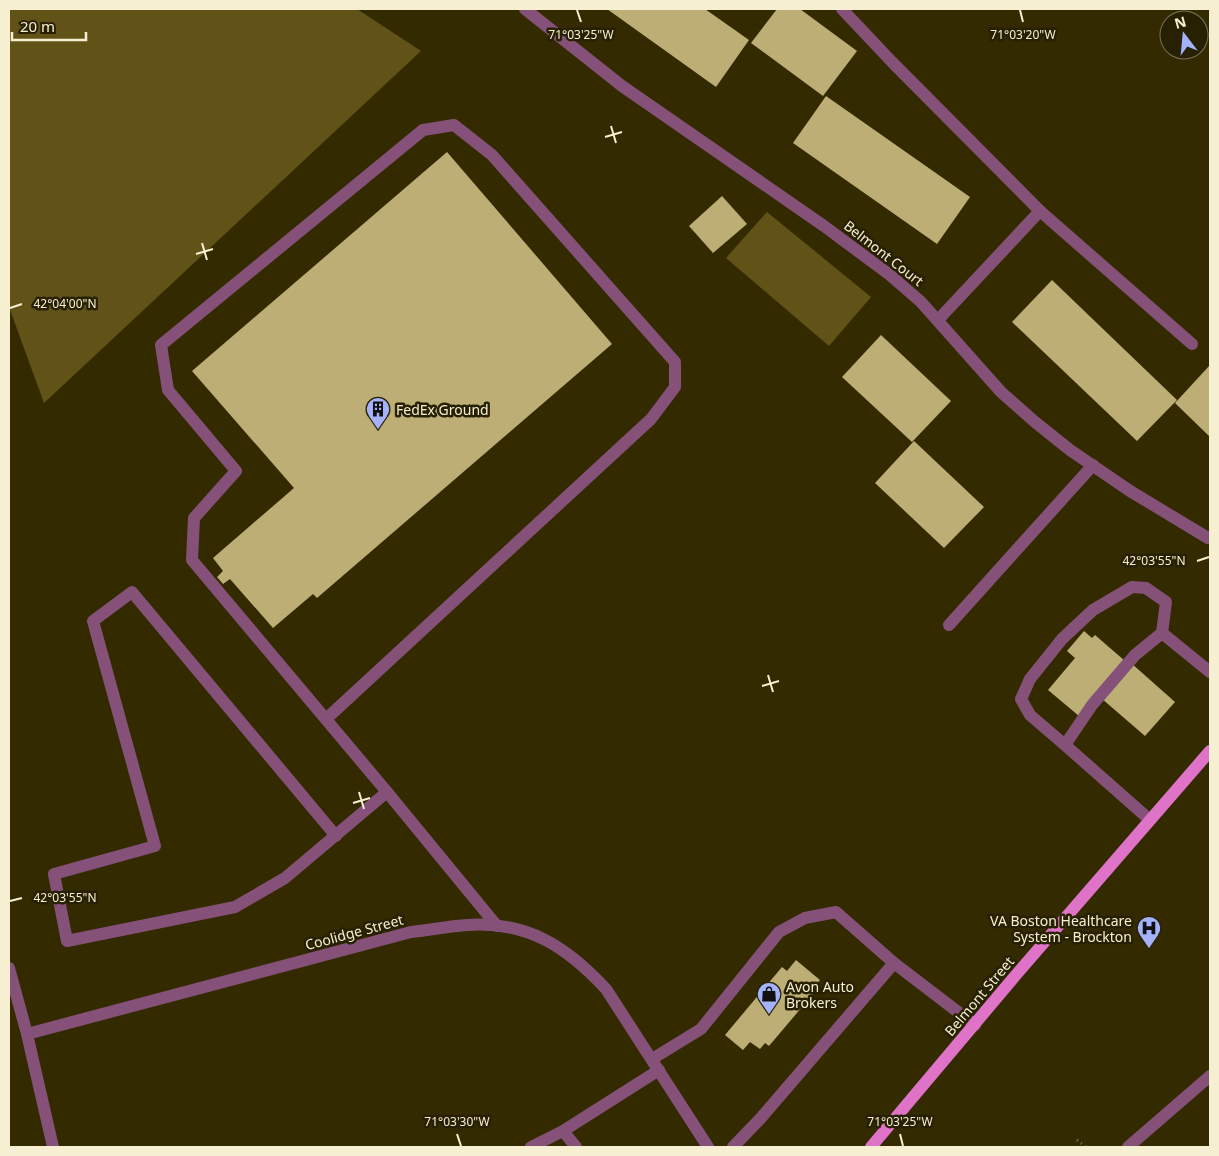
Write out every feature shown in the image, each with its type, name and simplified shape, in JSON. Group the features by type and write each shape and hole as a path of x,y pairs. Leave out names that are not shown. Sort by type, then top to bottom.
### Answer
{"main road":[{"name":"Belmont Street","path":"870,1147 1210,751"}],"lane":[{"name":"Belmont Court","path":"525,9 622,86 824,226 890,275 921,302 1001,392 1070,450 1130,491 1209,540"},
{"path":"842,9 1040,211 1192,344"},
{"path":"326,719 651,419 675,387 675,362 492,155 454,125 423,130 160,345 168,390 236,471 194,518 192,560 497,926"},
{"path":"938,320 1040,211"},
{"path":"948,625 1093,465"},
{"path":"1065,745 1092,705 1135,655 1162,633 1166,602 1146,588 1132,587 1093,610 1062,639 1030,679 1021,699 1030,715 1150,820"},
{"path":"336,836 132,592 94,621 155,846 54,874 67,941 235,907 285,878 336,836 386,792"},
{"path":"1162,633 1210,672"},
{"path":"652,1059 701,1028 779,932 805,918 836,912 894,963 974,1025"},
{"name":"Coolidge Street","path":"27,1034 411,932 469,925 497,926 542,937 565,950 590,972 606,989 708,1147"},
{"path":"733,1147 760,1120 894,963"},
{"path":"9,968 27,1034 52,1147"},
{"path":"531,1147 563,1132 659,1070"},
{"path":"1128,1147 1209,1078"},
{"path":"563,1132 576,1147"}],"path":[{"path":"1077,1140 1086,1147"}],"shaded area":[{"path":"9,9 357,9 421,51 44,403 9,307"},
{"path":"767,212 871,297 829,346 726,258"}],"building":[{"path":"607,9 705,9 749,40 716,87"},
{"path":"777,9 800,9 857,51 823,96 751,43"},
{"path":"826,96 970,197 937,244 793,143"},
{"name":"FedEx Ground","path":"447,152 612,344 317,598 313,594 273,628 230,579 223,584 217,577 223,571 213,558 294,488 192,371"},
{"path":"722,196 747,224 713,253 689,226"},
{"path":"1052,280 1177,400 1137,441 1012,322"},
{"path":"881,335 951,401 912,442 842,377"},
{"path":"1210,365 1210,437 1175,403"},
{"path":"914,441 984,507 944,548 875,483"},
{"path":"1084,631 1092,638 1095,635 1125,661 1079,716 1048,690 1075,658 1067,651"},
{"path":"1131,663 1175,702 1145,736 1101,698"},
{"name":"Avon Auto Brokers","path":"796,960 820,980 810,991 813,994 769,1046 765,1043 760,1049 750,1042 743,1050 725,1035 782,967 787,971"}],"place":[{"name":"FedEx Ground","path":"378,430"},
{"name":"VA Boston Healthcare System - Brockton","path":"1149,949"},
{"name":"Avon Auto Brokers","path":"769,1015"}]}
